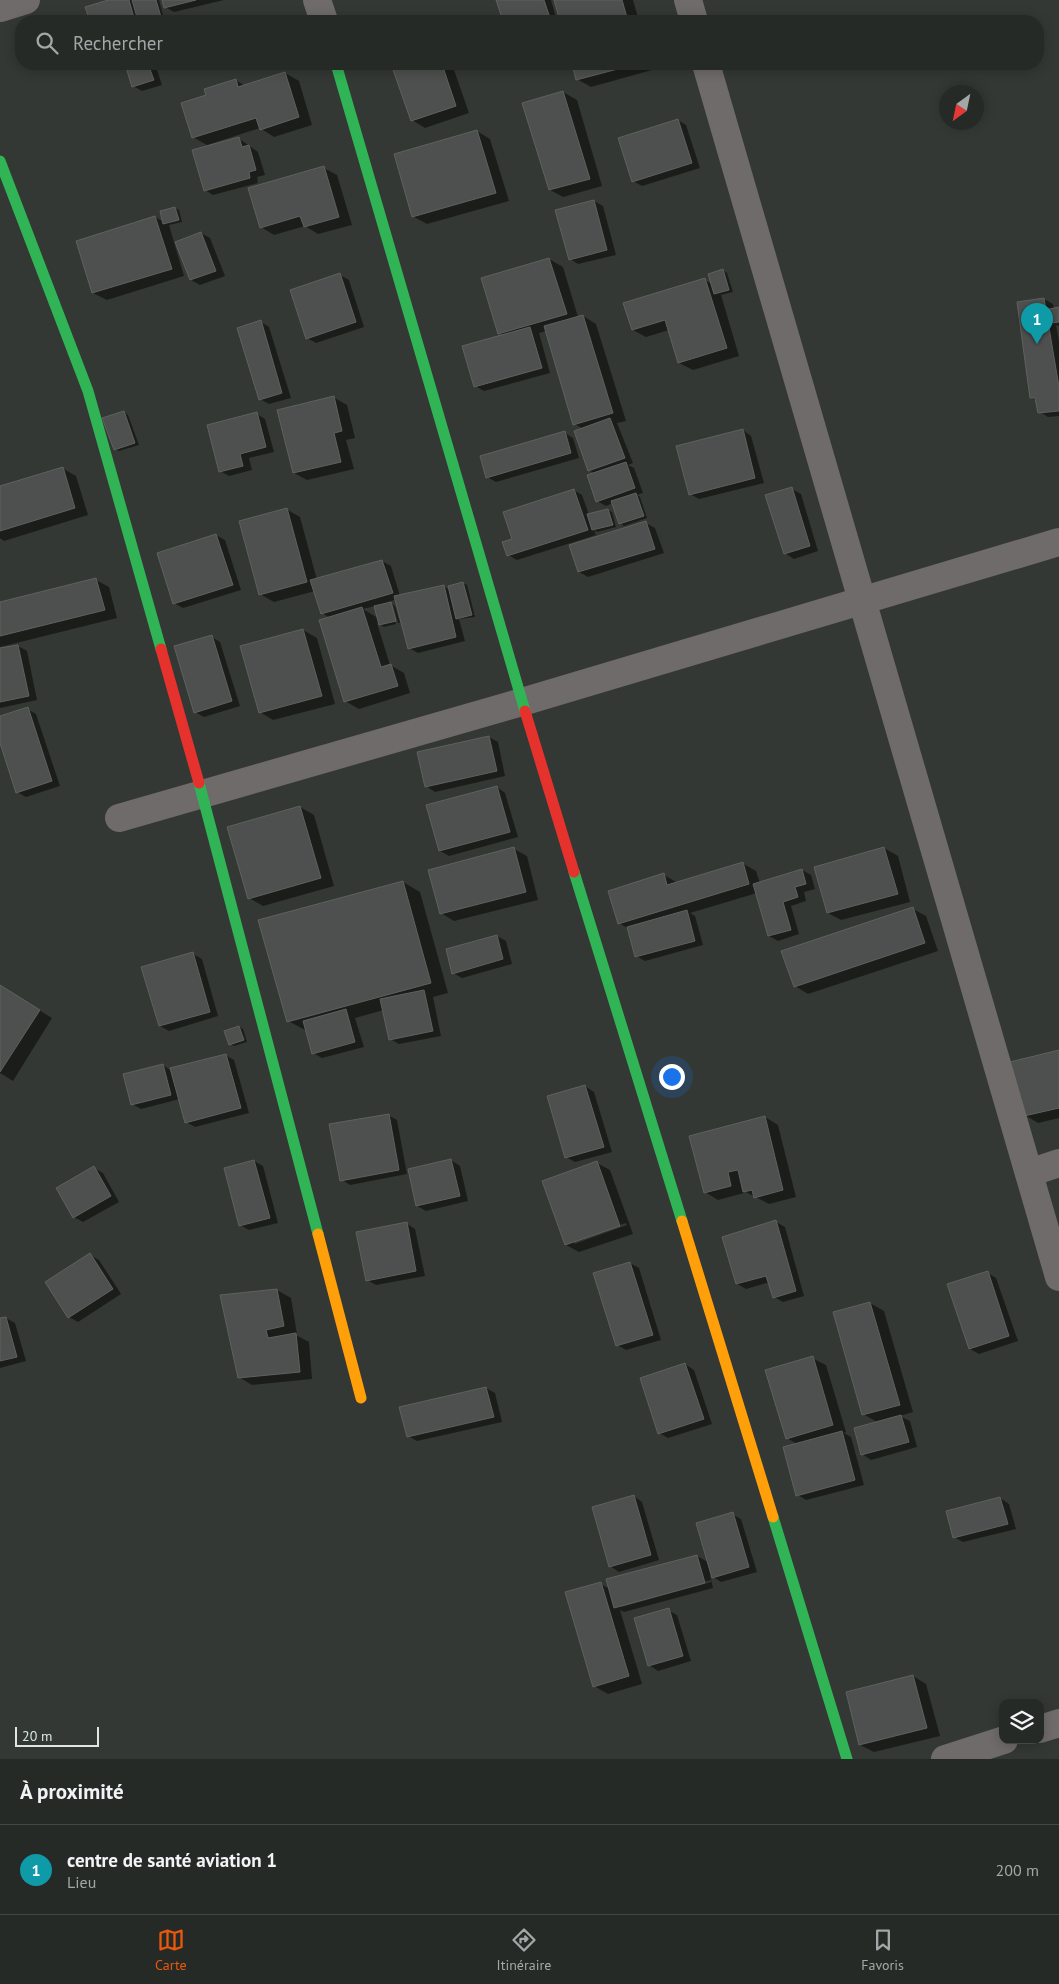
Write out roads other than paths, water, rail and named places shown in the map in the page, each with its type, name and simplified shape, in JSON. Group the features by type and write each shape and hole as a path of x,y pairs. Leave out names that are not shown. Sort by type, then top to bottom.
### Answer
{"street":[{"path":"0,8 26,0"},
{"path":"317,0 322,15"},
{"path":"688,0 692,15"},
{"path":"338,70 522,702 847,1759"},
{"path":"708,70 1059,1277"},
{"path":"0,161 88,391 202,794 361,1398"},
{"path":"119,818 522,702 862,599 1059,542"},
{"path":"1028,1173 1059,1162"},
{"path":"1044,1728 1059,1723"},
{"path":"945,1759 999,1742"}],"place":[{"name":"centre de santé aviation 1","path":"1037,344"}]}
